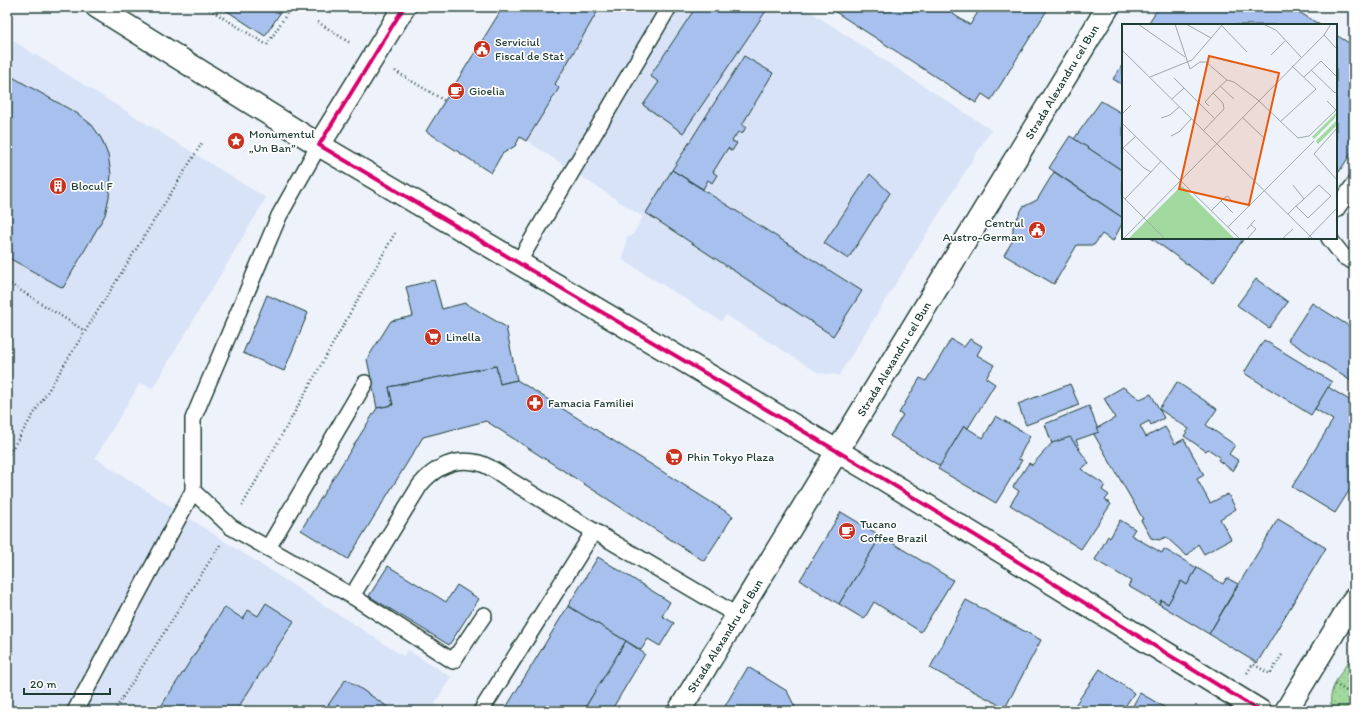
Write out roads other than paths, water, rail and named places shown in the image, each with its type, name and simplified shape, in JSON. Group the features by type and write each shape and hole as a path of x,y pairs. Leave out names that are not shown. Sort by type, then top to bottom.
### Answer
{"main road":[{"path":"97,7 319,145 837,452 1260,711"},
{"path":"319,145 404,7"},
{"name":"Strada Alexandru cel Bun","path":"679,711 1108,7"},
{"path":"1286,711 1354,599"}],"lane":[{"path":"518,263 669,7"},
{"path":"75,711 193,491 193,418 279,216 319,145"},
{"path":"1337,209 1354,184"},
{"path":"1330,239 1344,256 1354,262"},
{"path":"268,548 365,383"},
{"path":"352,596 420,485 427,477 439,468 461,461 488,466 594,531 738,616"},
{"path":"193,491 231,527 352,596 453,661 484,614"},
{"path":"481,711 594,531"}],"place":[{"name":"Serviciul Fiscal de Stat","path":"482,49"},
{"name":"Gioelia","path":"456,91"},
{"name":"Monumentul „Un Ban”","path":"236,141"},
{"name":"Blocul F","path":"58,186"},
{"name":"Centrul Austro-German","path":"1037,230"},
{"name":"Linella","path":"433,337"},
{"name":"Famacia Familiei","path":"535,403"},
{"name":"Phin Tokyo Plaza","path":"674,457"},
{"name":"Tucano Coffee Brazil","path":"847,531"}]}
